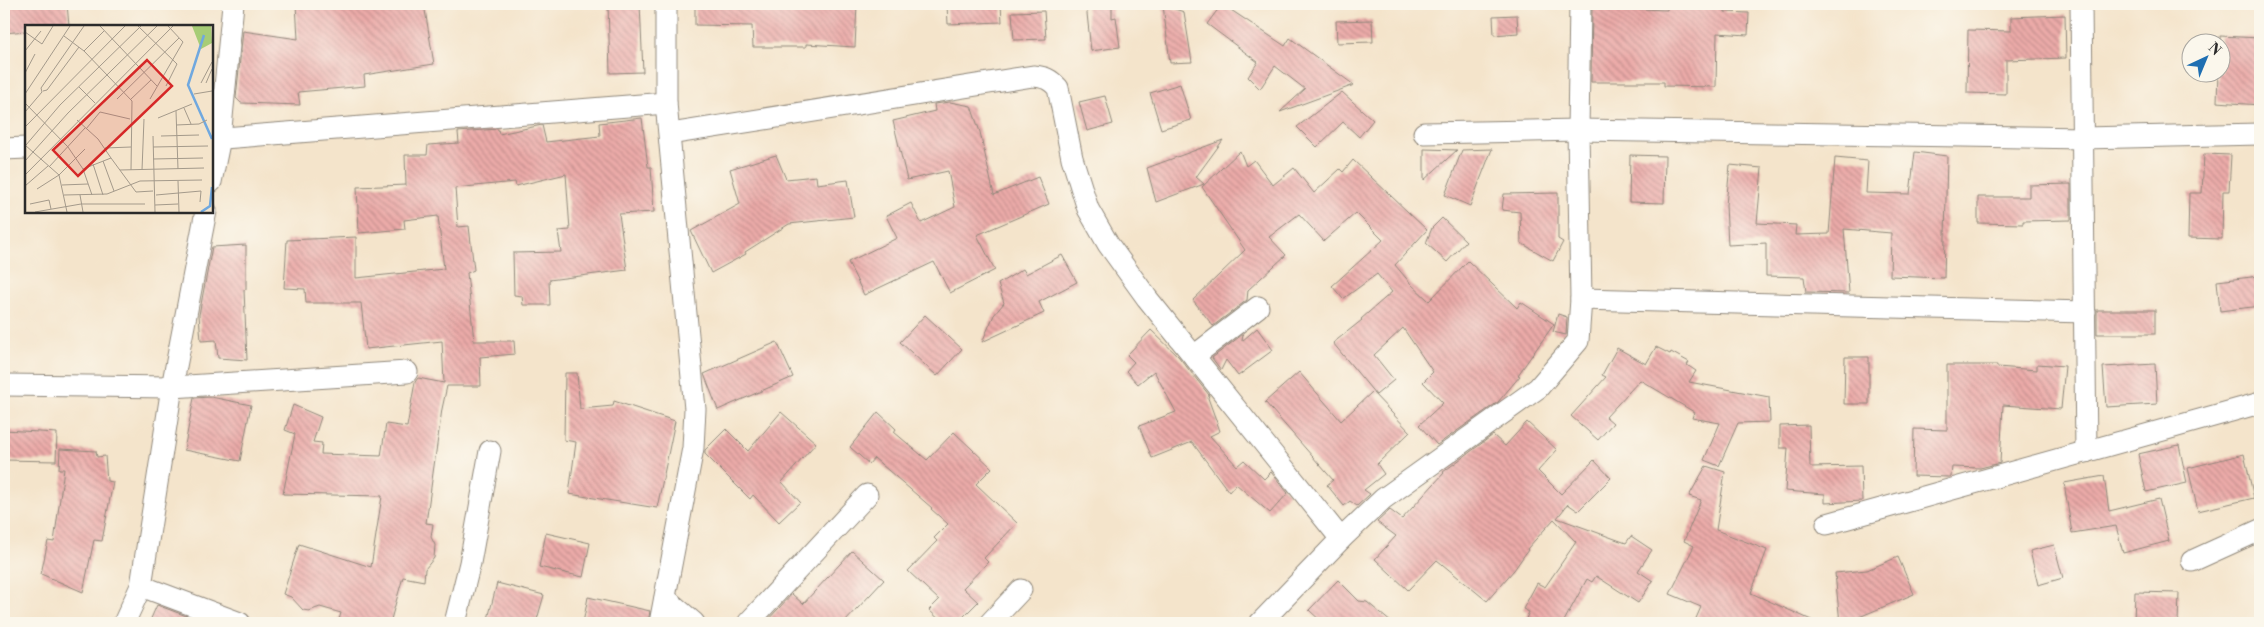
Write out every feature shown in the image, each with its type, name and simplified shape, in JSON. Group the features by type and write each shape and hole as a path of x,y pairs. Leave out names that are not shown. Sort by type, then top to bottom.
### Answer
{"street":[{"path":"212,173 233,4"},
{"path":"660,623 693,448 696,409 666,103 666,4"},
{"path":"1260,623 1341,539 1383,499 1538,388 1578,341 1581,299 1578,130 1580,4"},
{"path":"2081,4 2086,452"},
{"path":"670,134 1033,76 1052,80 1058,88 1072,158 1088,209 1108,244 1147,298 1341,539"},
{"path":"216,138 666,103"},
{"path":"1424,134 1578,130 2083,138 2260,134"},
{"path":"4,149 25,148"},
{"path":"124,623 141,586 172,387 206,212"},
{"path":"1581,299 2085,312"},
{"path":"1194,356 1258,307"},
{"path":"4,385 172,387 407,372"},
{"path":"1827,524 2260,403"},
{"path":"455,623 470,563 490,451"},
{"path":"748,623 867,495"},
{"path":"2192,560 2260,530"},
{"path":"141,586 240,623"},
{"path":"990,623 1021,590"},
{"path":"664,598 694,623"}],"building":[{"path":"4,4 67,4 69,25 25,25 25,31 4,33"},
{"path":"296,4 385,4 385,8 424,4 434,64 364,75 365,86 298,92 300,105 241,103 236,98 243,31 298,39"},
{"path":"608,4 640,4 643,72 610,73"},
{"path":"695,4 857,4 855,47 806,44 806,47 753,47 752,26 695,25"},
{"path":"947,4 1001,4 1002,22 948,24"},
{"path":"1086,4 1112,4 1112,18 1116,17 1120,47 1091,51"},
{"path":"1222,4 1285,46 1290,38 1354,85 1280,112 1305,89 1275,66 1260,89 1248,77 1258,62 1207,24"},
{"path":"1667,4 1725,4 1725,12 1749,13 1748,35 1717,33 1716,87 1664,86 1664,82 1591,82 1592,7 1667,10"},
{"path":"1163,5 1184,12 1192,62 1170,63"},
{"path":"1044,11 1046,39 1014,40 1012,12"},
{"path":"1517,15 1518,33 1494,35 1493,16"},
{"path":"2065,15 2066,58 2006,60 2006,94 1967,93 1968,30 2011,31 2011,17"},
{"path":"1372,20 1373,42 1337,43 1336,21"},
{"path":"2232,37 2260,38 2260,105 2217,102 2218,82 2232,82"},
{"path":"1180,84 1191,120 1161,129 1150,93"},
{"path":"1342,92 1373,120 1359,137 1343,122 1317,147 1297,127"},
{"path":"1105,96 1113,124 1087,131 1079,102"},
{"path":"950,102 971,106 980,132 994,195 1038,177 1049,204 977,235 995,270 950,293 934,262 864,295 848,262 897,238 886,216 911,203 921,223 955,207 948,171 907,180 893,121 935,111 934,104"},
{"path":"642,118 648,167 651,167 654,212 619,214 627,270 549,280 550,305 523,305 522,296 514,295 513,253 561,252 558,231 570,230 566,174 516,186 515,182 455,188 458,227 469,226 474,270 467,273 474,341 514,341 515,354 480,357 481,386 447,386 426,523 433,524 431,537 435,545 434,558 425,569 424,581 403,577 390,623 338,623 341,613 320,607 309,611 303,610 291,597 283,594 299,544 371,567 382,496 283,494 295,434 285,430 293,405 321,417 313,442 322,443 321,454 381,456 386,424 407,427 415,382 418,378 444,383 442,341 366,349 361,303 306,303 305,289 284,288 287,240 356,237 356,278 444,269 438,216 404,220 405,229 359,233 357,187 406,185 405,155 427,155 428,145 459,143 458,132 498,129 499,134 542,125 546,142 600,136 599,123"},
{"path":"1223,140 1196,177 1204,184 1156,202 1147,168"},
{"path":"1424,149 1457,150 1424,180"},
{"path":"1492,149 1470,206 1445,195 1462,150"},
{"path":"1240,151 1246,166 1254,160 1273,185 1294,168 1314,193 1340,169 1343,172 1353,160 1427,230 1395,265 1429,301 1468,261 1517,308 1521,302 1554,324 1518,375 1520,376 1498,402 1437,445 1419,425 1443,403 1423,382 1433,372 1403,328 1374,355 1394,380 1376,395 1333,343 1362,320 1392,292 1377,274 1343,299 1332,286 1383,240 1356,213 1324,241 1299,214 1269,237 1286,255 1248,290 1247,300 1213,326 1193,300 1245,250 1202,187"},
{"path":"1915,152 1947,156 1944,278 1890,276 1891,233 1844,229 1849,293 1806,292 1804,277 1766,276 1766,243 1728,245 1726,205 1730,165 1762,168 1757,223 1796,225 1795,235 1829,234 1835,158 1868,161 1866,193 1910,194"},
{"path":"2204,154 2231,155 2229,191 2223,191 2222,239 2188,238 2189,193 2202,193"},
{"path":"776,155 786,179 816,176 817,184 848,180 854,217 789,224 745,252 746,254 711,273 691,231 740,204 730,169"},
{"path":"1630,155 1665,156 1664,203 1629,202"},
{"path":"2071,184 2071,220 2023,221 2023,224 1978,223 1978,197 2029,197 2029,185"},
{"path":"1558,193 1558,239 1563,242 1553,261 1521,243 1520,212 1502,210 1504,194"},
{"path":"1442,218 1466,241 1447,262 1426,243 1432,228"},
{"path":"246,245 246,289 244,290 247,360 218,358 216,340 201,341 199,315 212,247"},
{"path":"1062,255 1077,282 1039,302 1044,313 982,342 994,315 1004,303 998,284 1023,269 1026,274"},
{"path":"2260,276 2260,306 2220,311 2217,281"},
{"path":"2097,310 2155,310 2155,334 2097,334"},
{"path":"1558,314 1567,317 1566,335 1553,332"},
{"path":"925,315 962,349 937,376 900,342"},
{"path":"1257,328 1273,350 1238,376 1226,360 1221,370 1212,358 1243,334 1242,341"},
{"path":"1151,330 1178,356 1209,395 1208,398 1220,431 1210,436 1237,466 1244,460 1264,479 1271,472 1288,493 1270,513 1236,484 1229,492 1192,442 1152,458 1139,426 1176,412 1154,371 1138,384 1126,371 1134,362 1127,355"},
{"path":"777,342 793,377 718,410 704,374"},
{"path":"1656,347 1670,354 1671,352 1689,362 1687,365 1696,371 1689,382 1769,397 1770,422 1738,423 1719,466 1704,460 1720,423 1692,418 1694,412 1640,380 1606,417 1613,423 1598,440 1571,416 1606,377 1602,375 1617,348 1646,364"},
{"path":"1845,357 1869,357 1869,404 1844,404"},
{"path":"2037,364 2065,366 2061,409 2003,405 2000,463 1980,468 1952,467 1951,476 1949,477 1913,476 1914,429 1947,430 1947,365 1997,365 1997,367 2037,370"},
{"path":"2155,364 2157,404 2106,407 2103,367"},
{"path":"1299,372 1341,421 1372,392 1410,432 1377,464 1384,474 1364,490 1370,494 1357,506 1350,501 1344,506 1327,485 1333,480 1265,402"},
{"path":"565,373 577,373 580,409 613,406 614,401 675,421 657,508 569,494 576,442 564,440"},
{"path":"211,397 251,405 240,461 184,450 194,398"},
{"path":"781,412 816,443 782,482 800,502 779,522 753,495 750,499 705,454 705,450 726,429 748,451"},
{"path":"878,412 896,429 894,432 927,460 954,432 992,468 976,484 1017,523 984,558 988,562 963,588 978,602 957,623 943,623 929,610 939,600 908,571 937,541 934,538 948,524 874,458 869,464 850,447"},
{"path":"1527,422 1557,450 1538,471 1561,494 1594,460 1611,478 1578,511 1568,504 1557,518 1626,543 1631,536 1652,550 1638,571 1653,581 1638,603 1596,576 1592,582 1587,579 1563,623 1524,623 1529,612 1523,609 1537,583 1545,587 1576,542 1554,519 1527,549 1514,570 1487,601 1437,560 1408,590 1375,559 1396,536 1377,522 1390,510 1402,519 1443,472 1493,435 1505,446"},
{"path":"1809,425 1810,467 1861,466 1862,501 1825,503 1825,494 1785,491 1788,448 1780,448 1780,426"},
{"path":"4,430 57,433 56,461 4,460"},
{"path":"2179,445 2187,483 2146,492 2138,454"},
{"path":"60,449 96,451 97,457 105,456 107,481 113,482 102,541 94,540 83,592 41,574 48,541 54,542 64,469 59,469"},
{"path":"2244,454 2254,498 2198,511 2188,468"},
{"path":"1706,466 1725,472 1716,530 1767,550 1751,593 1818,623 1694,623 1701,607 1670,594 1694,546 1684,541 1701,500 1689,496"},
{"path":"2104,476 2109,511 2159,499 2169,541 2123,553 2116,526 2072,533 2064,483"},
{"path":"546,533 590,543 583,577 539,567"},
{"path":"2054,545 2063,578 2038,585 2030,551"},
{"path":"852,551 884,580 844,623 765,623 792,594 803,604"},
{"path":"1898,557 1914,594 1845,623 1840,623 1835,573 1867,570"},
{"path":"1338,580 1359,601 1367,602 1392,623 1323,623 1309,610"},
{"path":"497,583 544,595 536,623 487,623"},
{"path":"2135,592 2179,593 2178,623 2134,623"},
{"path":"588,597 650,611 648,623 583,623"},
{"path":"157,605 205,623 149,623"}]}
